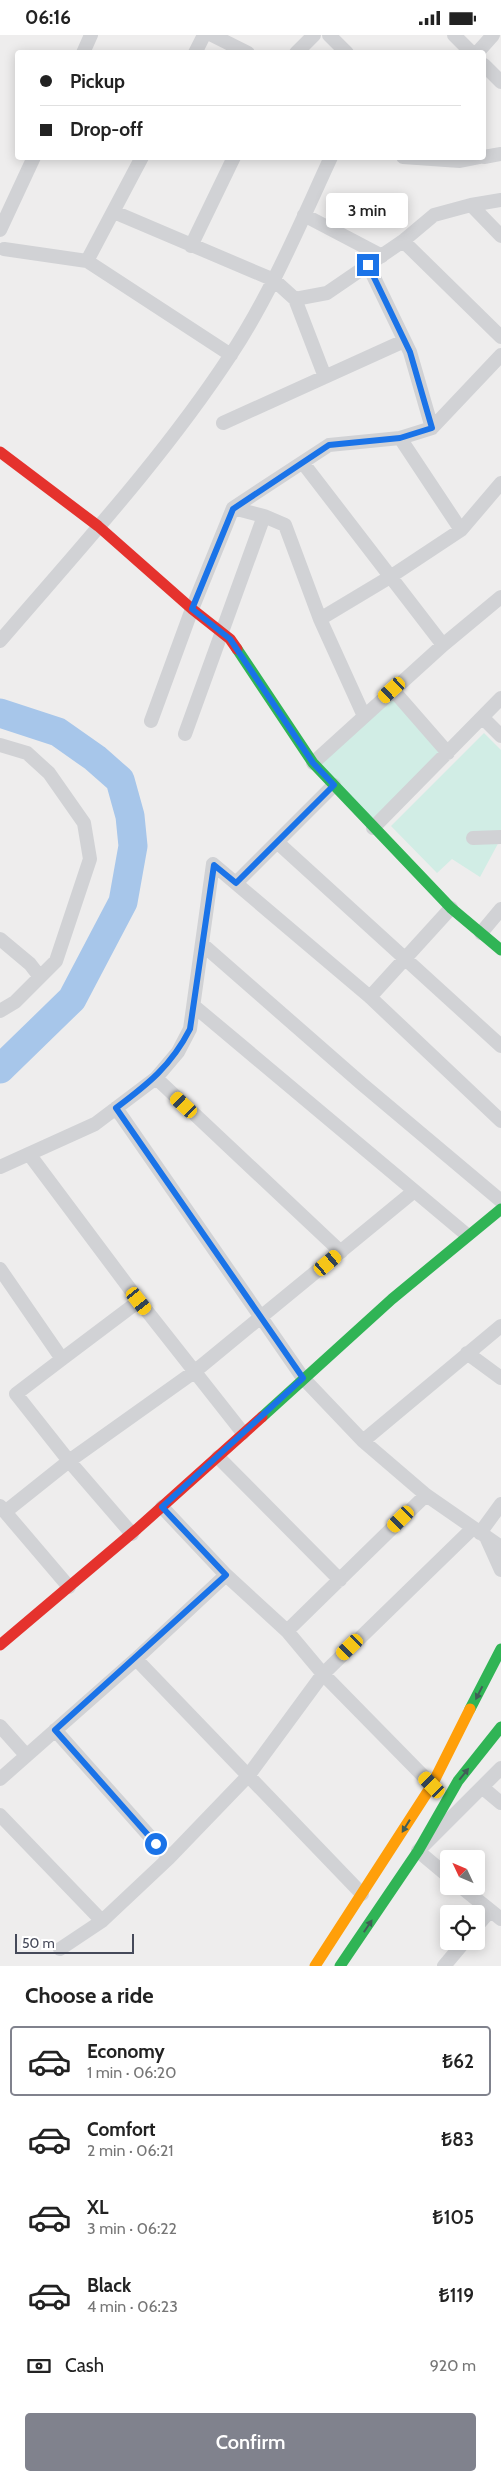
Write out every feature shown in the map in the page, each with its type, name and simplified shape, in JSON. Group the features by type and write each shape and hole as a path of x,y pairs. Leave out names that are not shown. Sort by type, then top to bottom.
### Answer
{"street":[{"path":"84,50 91,35"},
{"path":"198,50 213,35 242,50"},
{"path":"299,50 314,35"},
{"path":"329,35 344,50"},
{"path":"454,35 469,50"},
{"path":"480,50 493,35"},
{"path":"486,67 501,82"},
{"path":"486,156 501,154"},
{"path":"0,230 33,160"},
{"path":"87,261 140,160"},
{"path":"191,246 233,160"},
{"path":"0,641 98,526 192,411 231,355 274,280 330,160"},
{"path":"295,299 327,293 403,241 434,215 501,200"},
{"path":"472,205 501,236"},
{"path":"114,212 274,280 295,299 325,377"},
{"path":"304,215 382,256"},
{"path":"403,241 501,337"},
{"path":"1,250 87,261 231,355"},
{"path":"368,265 410,352 432,428"},
{"path":"223,423 404,341"},
{"path":"152,721 192,609 233,509 329,445 400,438 432,428 501,355"},
{"path":"400,438 461,530"},
{"path":"0,452 98,526 192,609 230,639 313,763 451,908 501,950"},
{"path":"303,463 443,645"},
{"path":"320,619 390,577 461,530 501,483"},
{"path":"233,509 264,516 285,525 320,619 364,716"},
{"path":"184,734 223,634 264,516"},
{"path":"313,763 392,690 501,597"},
{"path":"392,690 448,753"},
{"path":"374,828 501,698"},
{"path":"483,718 501,736"},
{"path":"0,745 27,753 49,773 84,823 90,859 56,961 15,1002 0,1011"},
{"path":"236,883 334,785"},
{"path":"473,838 501,837"},
{"path":"278,842 501,1046"},
{"path":"0,1167 95,1124 156,1078 178,1052 190,1029 214,865 370,997 501,1121"},
{"path":"370,997 451,908"},
{"path":"481,933 501,909"},
{"path":"0,939 30,965 40,977"},
{"path":"202,944 362,1085 501,1201"},
{"path":"194,1006 413,1192 467,1235"},
{"path":"156,1078 341,1252"},
{"path":"116,1108 303,1378 363,1441 426,1495 501,1547"},
{"path":"29,1154 139,1301 244,1433"},
{"path":"69,1587 3,1509 194,1371 413,1192"},
{"path":"0,1645 132,1534 303,1378 467,1235 498,1215"},
{"path":"0,1269 62,1359"},
{"path":"132,1534 69,1461 16,1395 139,1301"},
{"path":"363,1441 501,1326"},
{"path":"467,1353 501,1378"},
{"path":"218,1457 340,1579"},
{"path":"287,1631 426,1495"},
{"path":"60,1949 102,1921 169,1858 248,1775 323,1674 480,1533 501,1504"},
{"path":"162,1507 226,1575 287,1631 323,1674 432,1785"},
{"path":"480,1533 501,1570"},
{"path":"0,1779 136,1659 226,1575"},
{"path":"315,1966 432,1785 501,1649"},
{"path":"136,1659 362,1894"},
{"path":"0,1726 26,1755"},
{"path":"340,1966 418,1851 458,1781 501,1727"},
{"path":"55,1730 169,1858"},
{"path":"418,1851 501,1768"},
{"path":"482,1788 501,1803"},
{"path":"0,1815 102,1921"},
{"path":"418,1851 440,1869"},
{"path":"471,1895 496,1915 485,1922"},
{"path":"444,1966 457,1950"}],"green space":[{"path":"393,690 448,753 373,828 313,763"},
{"path":"484,733 501,750 501,838 480,877 452,859 437,873 391,826"}],"waterway":[{"path":"0,713 58,732 95,758 120,780 130,816 133,846 123,902 72,999 0,1069"}],"traffic: fast":[{"path":"237,649 313,763 451,908 501,950"},
{"path":"262,1417 392,1299 501,1209"},
{"path":"470,1709 501,1649"},
{"path":"340,1966 418,1851 458,1781 501,1727"}],"traffic: slow":[{"path":"315,1966 432,1785 470,1709"}],"traffic: jam":[{"path":"0,452 98,526 192,609 230,639 237,649"},
{"path":"0,1645 137,1529 262,1417"}],"route":[{"path":"156,1844 55,1730 136,1659 226,1575 162,1507 303,1378 116,1108 156,1078 178,1052 190,1029 214,865 236,883 334,785 313,763 230,639 192,609 233,509 329,445 400,438 432,428 410,352 368,265"}]}
